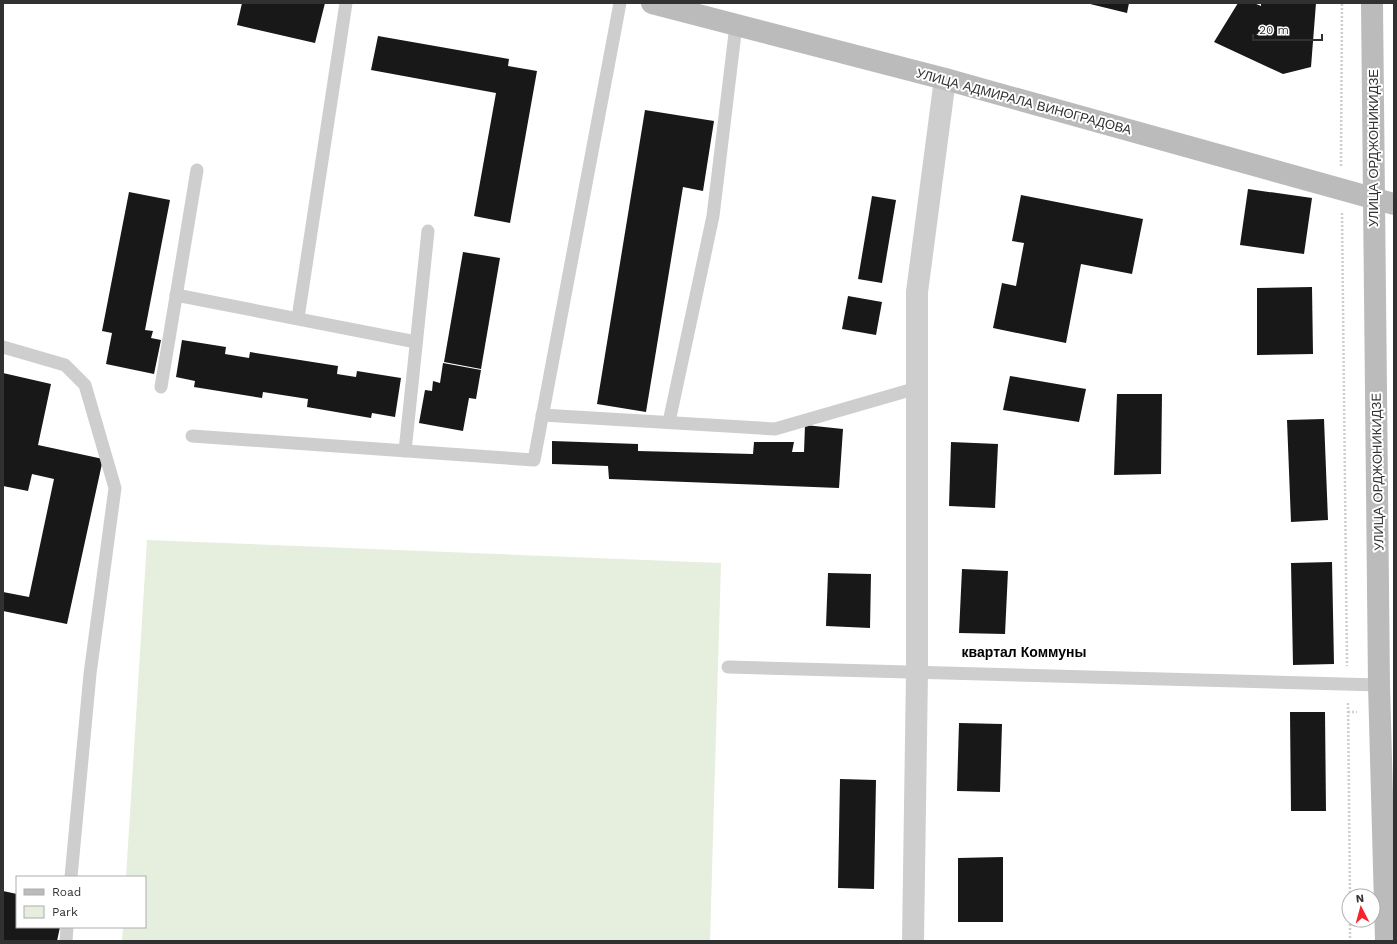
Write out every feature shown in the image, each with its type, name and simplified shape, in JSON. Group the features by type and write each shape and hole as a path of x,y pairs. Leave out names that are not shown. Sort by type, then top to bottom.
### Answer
{"main road":[{"name":"УЛИЦА ОРДЖОНИКИДЗЕ","path":"1372,3 1373,197 1380,685 1386,941"},
{"name":"УЛИЦА АДМИРАЛА ВИНОГРАДОВА","path":"657,4 946,79 1394,204"}],"street":[{"path":"913,941 917,672 917,292 946,79"}],"lane":[{"path":"298,318 346,3"},
{"path":"192,436 534,460 620,3"},
{"path":"669,422 713,216 736,25"},
{"path":"161,387 197,170"},
{"path":"405,451 428,231"},
{"path":"176,295 416,342"},
{"path":"3,347 65,365 85,385 115,488 90,674 71,876"},
{"path":"542,415 775,429 917,388"},
{"path":"728,667 1380,685"},
{"path":"66,941 67,928"}],"path":[{"path":"1342,3 1341,188 1350,888"},
{"path":"1350,928 1350,941"}],"green space":[{"path":"147,540 721,563 710,941 122,941 123,928 146,928 146,876 126,876"}],"building":[{"path":"242,3 325,3 315,43 237,25"},
{"path":"1086,3 1129,3 1127,13"},
{"path":"1238,3 1254,3 1261,6 1261,3 1316,3 1311,67 1283,74 1214,42"},
{"path":"378,36 509,59 508,66 537,71 510,223 474,216 496,93 371,70"},
{"path":"645,110 714,121 703,191 683,187 646,412 597,404"},
{"path":"1248,189 1312,198 1304,254 1240,245"},
{"path":"129,192 170,200 145,330 153,331 151,338 161,340 154,374 106,364 112,333 102,331"},
{"path":"1021,195 1143,219 1132,274 1081,264 1066,343 993,328 1002,283 1016,286 1024,243 1012,241"},
{"path":"872,196 896,200 882,283 858,279"},
{"path":"463,252 500,258 481,369 444,362"},
{"path":"1312,287 1313,354 1257,355 1257,288"},
{"path":"848,296 882,302 876,335 842,329"},
{"path":"182,340 226,347 225,354 249,358 250,352 338,366 337,374 356,377 357,371 401,378 395,417 372,413 371,418 307,407 308,399 263,392 262,398 194,387 195,381 176,377"},
{"path":"443,363 481,370 476,399 469,398 463,431 419,423 425,390 432,391 433,381 440,383"},
{"path":"3,373 51,384 38,445 103,459 67,624 3,611 3,592 29,597 54,479 32,474 28,491 3,486"},
{"path":"1010,376 1086,389 1079,422 1003,410"},
{"path":"1117,394 1162,394 1161,474 1114,475"},
{"path":"1324,419 1328,520 1291,522 1287,420"},
{"path":"805,425 843,429 839,488 609,479 608,466 552,464 552,441 638,444 638,451 753,454 754,442 794,442 792,452 804,452"},
{"path":"951,442 998,444 995,508 949,506"},
{"path":"1332,562 1334,664 1293,665 1291,563"},
{"path":"962,569 1008,571 1005,634 959,633"},
{"path":"828,573 871,574 870,628 826,626"},
{"path":"1290,712 1325,712 1326,811 1291,811"},
{"path":"959,723 1002,724 1000,792 957,791"},
{"path":"840,779 876,780 874,889 838,888"},
{"path":"1003,857 1003,922 958,922 958,858"},
{"path":"3,891 16,894 16,928 60,928 57,941 3,940"}],"district":[{"name":"квартал Коммуны","path":"1024,652"}]}
